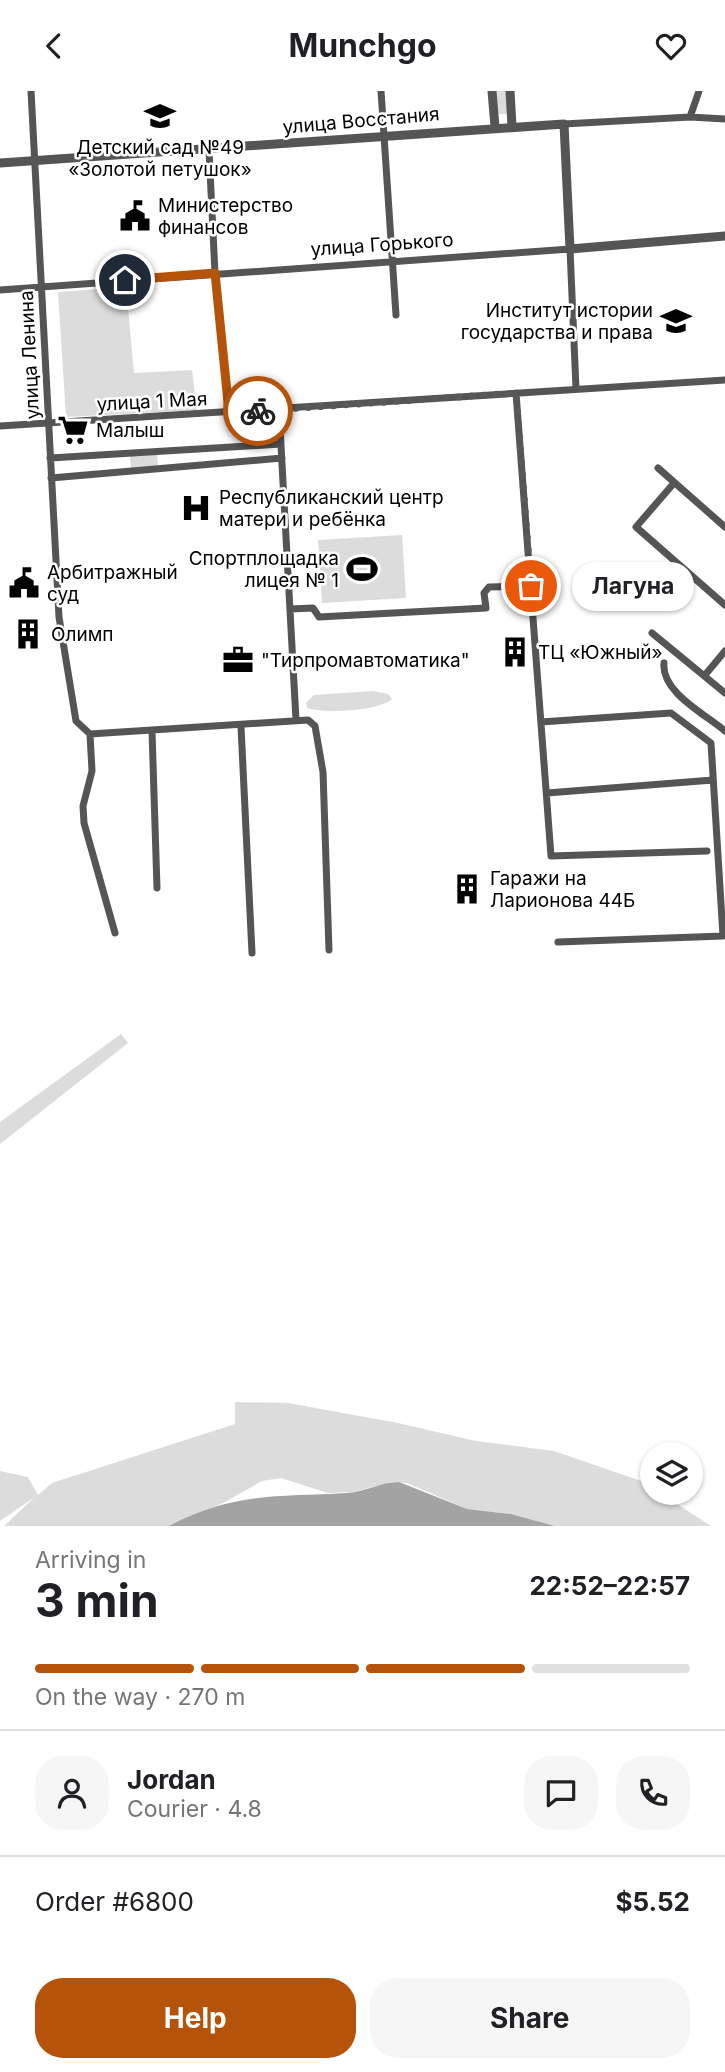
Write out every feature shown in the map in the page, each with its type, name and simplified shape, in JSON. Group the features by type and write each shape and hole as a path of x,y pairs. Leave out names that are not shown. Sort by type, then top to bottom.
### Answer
{"street":[{"name":"улица Ленина","path":"31,91 59,617 76,721 90,734"},
{"path":"381,91 396,315"},
{"path":"492,91 495,127"},
{"path":"510,91 512,126"},
{"path":"690,117 699,91"},
{"name":"улица Восстания","path":"0,163 209,150 495,127 690,117 725,119"},
{"path":"564,124 576,388"},
{"path":"209,150 215,273 229,412"},
{"name":"улица Горького","path":"0,290 725,236"},
{"name":"улица 1 Мая","path":"0,426 725,380"},
{"path":"516,393 551,856 707,851"},
{"path":"279,409 296,720"},
{"path":"50,458 281,444"},
{"path":"51,478 282,458"},
{"path":"658,468 725,527"},
{"path":"674,483 636,527 725,605"},
{"path":"290,609 313,608 319,617 486,608 484,593 489,587 531,586"},
{"path":"652,633 725,693"},
{"path":"705,675 725,651"},
{"path":"664,663 663,673 672,688 725,731"},
{"path":"541,722 671,713 711,743 723,936 558,942"},
{"path":"115,933 84,823 83,806 92,771 90,734 241,727 308,720 315,726 319,739 329,950"},
{"path":"241,727 252,953"},
{"path":"152,731 157,888"},
{"path":"547,793 713,780"}],"shaded area":[{"path":"495,91 506,91 507,114 497,114"},
{"path":"126,287 134,373 192,370 197,410 66,417 58,292"},
{"path":"157,454 158,466 131,468 130,456"},
{"name":"Спортплощадка лицея № 1","path":"402,535 406,598 322,603 318,540"},
{"path":"373,691 388,694 392,699 376,706 351,710 326,711 307,708 306,703 314,695"},
{"path":"121,1034 128,1043 0,1144 0,1122"},
{"path":"235,1402 288,1403 398,1423 476,1441 554,1451 640,1481 640,1505 679,1505 711,1526 555,1526 511,1514 467,1509 407,1483 392,1482 353,1492 328,1493 281,1478 262,1481 223,1503 169,1526 4,1526 35,1497 0,1521 0,1471 28,1477 38,1495 52,1483 235,1424"},
{"path":"399,1482 467,1509 511,1514 555,1526 169,1526 214,1507 235,1502 277,1496 354,1492"}],"way so far":[{"path":"258,411 516,393 531,586"}],"place":[{"name":"Детский сад №49 «Золотой петушок»","path":"160,116"},
{"name":"Министерство финансов","path":"135,216"},
{"name":"Институт истории государства и права","path":"676,321"},
{"name":"Малыш","path":"73,430"},
{"name":"Республиканский центр матери и ребёнка","path":"196,508"},
{"name":"Спортплощадка лицея № 1","path":"362,569"},
{"name":"Арбитражный суд","path":"24,583"},
{"name":"Лагуна","path":"531,586"},
{"name":"Олимп","path":"28,634"},
{"name":"ТЦ «Южный»","path":"515,652"},
{"name":"\"Тирпромавтоматика\"","path":"238,660"},
{"name":"Гаражи на Ларионова 44Б","path":"467,889"}],"route":[{"path":"125,280 215,273 229,412 258,411"}]}
